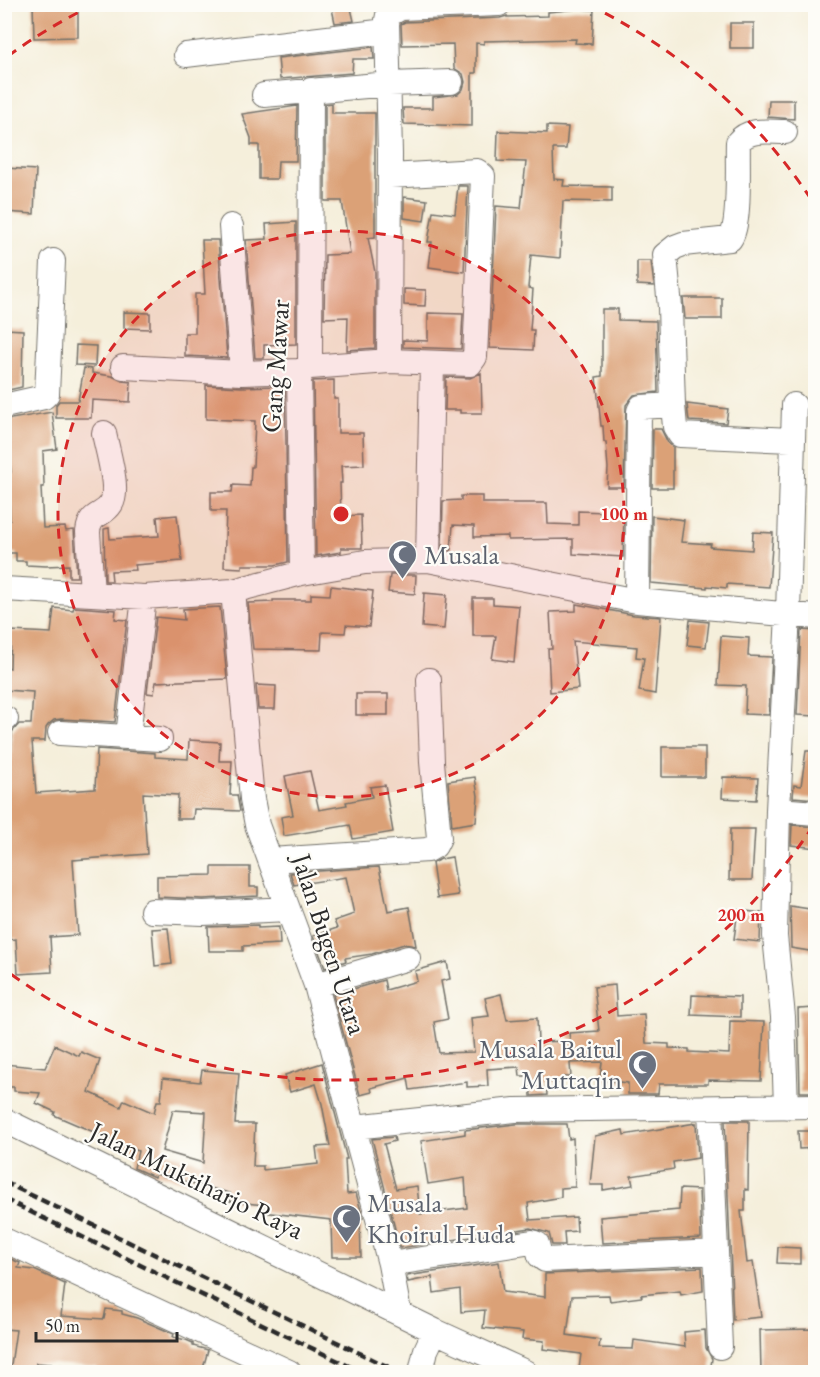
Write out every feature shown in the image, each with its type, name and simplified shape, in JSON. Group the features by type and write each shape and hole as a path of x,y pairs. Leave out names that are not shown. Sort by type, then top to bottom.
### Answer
{"street":[{"path":"388,361 390,176 386,31 388,15 401,8 499,4"},
{"path":"186,55 386,31"},
{"path":"264,95 389,84 451,82"},
{"name":"Gang Mawar","path":"302,573 311,90"},
{"path":"785,132 750,132 743,135 738,142 736,219 734,232 730,239 683,244 665,255 676,432 680,435 791,440"},
{"path":"123,367 242,373 388,361 432,364 470,364 473,362 483,176 477,171 390,176"},
{"path":"231,226 242,373"},
{"path":"4,406 44,397 47,394 52,261"},
{"path":"428,560 432,364"},
{"path":"637,601 639,411 641,407 673,405"},
{"path":"786,1107 783,1017 775,936 794,405"},
{"path":"92,593 89,523 109,506 114,491 104,433"},
{"path":"4,589 144,597 233,591 302,573 365,562 428,560 637,601 816,617"},
{"name":"Jalan Bugen Utara","path":"233,591 252,800 257,825 316,985 390,1263 399,1312"},
{"path":"128,736 144,597"},
{"path":"270,860 428,850 435,846 439,838 432,762 429,680"},
{"path":"60,733 160,739"},
{"path":"778,810 816,813"},
{"path":"152,911 203,913 288,909"},
{"path":"316,985 408,958"},
{"path":"354,1127 515,1110 816,1106"},
{"path":"710,1108 720,1347"},
{"name":"Jalan Muktiharjo Raya","path":"4,1120 435,1331 525,1372"},
{"path":"4,1240 290,1372"},
{"path":"390,1263 532,1242 537,1244 540,1256 545,1260 716,1252"},
{"path":"421,1372 426,1350 435,1331"}],"building":[{"path":"33,4 78,4 78,37 34,38"},
{"path":"331,4 350,4 354,21 335,23"},
{"path":"594,10 592,44 575,43 576,39 476,43 476,73 472,73 472,126 404,124 403,108 433,108 433,97 458,94 465,82 463,74 454,68 453,44 402,45 401,24 507,16 548,16 548,12"},
{"path":"730,23 754,23 754,48 730,48"},
{"path":"373,47 374,59 353,59 352,73 280,79 278,58"},
{"path":"769,100 794,100 794,119 768,117"},
{"path":"332,103 332,113 375,113 375,237 368,238 375,272 375,348 347,350 348,317 324,318 325,255 350,254 342,201 325,201 325,104"},
{"path":"297,106 296,161 278,161 277,179 259,179 259,145 251,145 251,138 242,114"},
{"path":"547,126 568,127 566,149 553,149 554,179 564,180 563,186 612,187 612,202 563,201 560,258 531,255 528,288 533,289 530,330 534,330 533,350 490,348 496,206 521,208 526,162 497,161 498,131 547,133"},
{"path":"6,168 36,170 34,214 5,212"},
{"path":"458,186 468,186 464,272 429,267 432,242 428,242 433,211 455,214"},
{"path":"404,197 427,200 424,221 404,218"},
{"path":"296,222 296,344 264,345 264,358 255,358 246,240 267,239 266,224"},
{"path":"202,240 218,240 227,358 185,356 185,333 195,333 195,294 205,294"},
{"path":"637,261 651,261 654,286 637,285"},
{"path":"404,289 426,290 425,306 404,305"},
{"path":"683,298 722,298 722,319 685,319"},
{"path":"602,309 618,309 618,320 656,321 658,392 634,395 626,405 624,487 607,487 606,442 604,442 603,426 601,426 596,377 602,376"},
{"path":"124,312 150,313 150,329 124,328"},
{"path":"428,313 463,314 461,349 403,347 403,340 428,341"},
{"path":"5,329 23,330 22,387 4,391"},
{"path":"76,345 96,346 95,366 75,365"},
{"path":"84,368 92,369 92,373 131,382 130,402 92,400 91,418 56,418 56,405 59,401 78,401"},
{"path":"481,373 482,413 445,410 446,377 470,378"},
{"path":"334,380 334,399 338,399 338,433 363,433 364,465 341,466 342,483 340,483 341,516 361,515 362,548 341,548 341,552 316,556 313,381"},
{"path":"206,385 285,386 288,562 275,565 242,565 242,568 224,567 226,511 211,511 211,492 232,492 233,485 250,486 255,421 206,419"},
{"path":"687,404 728,409 726,423 689,421"},
{"path":"52,412 57,449 43,451 44,487 41,487 43,528 65,527 66,531 74,530 77,577 69,577 69,565 26,565 26,561 16,561 16,553 4,553 4,520 10,520 8,472 11,472 5,420"},
{"path":"653,429 661,429 668,443 673,447 673,488 652,488"},
{"path":"461,496 482,496 482,503 547,503 548,524 578,525 578,511 624,513 623,557 573,554 573,539 508,540 508,536 474,537 474,526 453,525 451,550 442,548 443,501 461,500"},
{"path":"177,515 182,561 135,565 136,570 111,571 112,581 105,581 104,529 109,528 110,539 159,536 157,517"},
{"path":"652,516 684,520 681,542 711,544 710,547 752,550 753,532 773,533 769,587 727,584 727,588 707,586 707,588 651,583"},
{"name":"Musala","path":"390,575 416,575 415,594 388,592"},
{"path":"331,586 373,591 369,627 346,625 345,633 322,632 321,650 253,649 248,603 273,602 273,600 311,600 311,594 330,595"},
{"path":"424,593 447,595 444,629 422,627"},
{"path":"473,598 493,598 493,604 519,606 514,662 492,659 496,636 473,636"},
{"path":"576,604 634,615 661,617 655,694 639,691 644,658 636,657 637,647 573,641 578,689 550,692 548,649 552,649 550,612 576,611"},
{"path":"74,607 116,610 115,619 127,620 115,722 61,719 54,720 48,725 45,741 32,741 36,793 95,789 97,749 155,753 155,757 188,759 189,740 220,742 219,761 232,761 230,795 237,795 240,811 194,809 193,819 177,819 178,795 143,793 147,854 73,860 78,935 50,937 52,972 18,974 16,939 4,940 4,760 11,760 12,732 19,724 31,724 33,692 5,690 6,667 10,668 11,631 51,633 54,608 73,610"},
{"path":"220,607 227,679 156,682 154,694 147,693 156,617 184,620 183,609"},
{"path":"690,620 709,622 706,647 687,645"},
{"path":"801,630 816,631 816,716 797,715"},
{"path":"721,636 749,638 748,656 772,657 769,715 745,714 746,686 718,685"},
{"path":"256,685 276,686 275,709 258,709"},
{"path":"356,694 388,694 388,715 356,715"},
{"path":"662,747 705,747 705,777 662,777"},
{"path":"806,751 816,751 816,799 793,797 794,785 801,786"},
{"path":"310,771 319,810 347,805 346,802 372,797 370,787 385,785 393,832 353,839 350,825 284,836 281,817 293,815 285,776"},
{"path":"475,777 478,796 476,822 452,826 448,781"},
{"path":"723,777 758,778 756,800 722,798"},
{"path":"792,825 816,827 816,848 791,845"},
{"path":"730,829 755,829 752,880 729,880"},
{"path":"452,857 458,895 437,898 432,863"},
{"path":"212,867 250,867 250,887 258,887 258,896 203,899 157,897 157,876 212,875"},
{"path":"379,867 388,911 409,907 416,946 404,944 372,954 345,958 346,961 325,968 313,936 337,928 334,921 354,914 346,877 294,885 290,873"},
{"path":"790,906 816,910 816,952 791,948"},
{"path":"738,910 761,913 760,942 734,939"},
{"path":"258,925 258,928 279,927 280,944 243,946 243,951 209,951 208,927"},
{"path":"168,928 172,964 155,966 152,929"},
{"path":"447,962 450,979 441,981 448,1019 434,1022 439,1053 474,1052 471,1018 489,1016 485,998 501,994 507,1020 537,1018 538,1042 570,1041 569,1033 599,1031 594,987 615,985 617,1016 644,1014 646,1043 669,1044 669,1048 689,1049 689,1052 729,1054 730,1021 764,1022 761,1081 708,1080 708,1084 659,1084 658,1094 628,1094 628,1083 600,1080 602,1062 570,1063 571,1077 563,1077 563,1082 546,1082 547,1095 531,1096 530,1076 520,1076 519,1067 487,1069 488,1086 467,1087 467,1082 410,1090 408,1078 371,1088 372,1092 360,1095 333,995 384,980 386,990 417,981 415,971"},
{"path":"692,995 740,997 740,1017 691,1015"},
{"path":"816,1008 816,1092 800,1092 798,1009"},
{"path":"55,1045 79,1056 81,1052 100,1060 89,1092 121,1107 124,1100 154,1113 157,1101 161,1101 163,1078 200,1082 202,1070 239,1073 235,1124 255,1124 253,1166 263,1166 263,1170 318,1164 316,1147 330,1146 316,1084 290,1092 285,1075 322,1063 347,1159 345,1159 347,1194 356,1193 363,1218 360,1219 361,1257 332,1257 331,1220 262,1212 263,1205 230,1201 230,1193 156,1174 155,1177 152,1176 134,1168 138,1151 54,1115 55,1112 36,1103 40,1093 14,1091 14,1087 4,1087 4,1064 45,1068","holes":["173,1110 206,1112 203,1163 162,1151"]},
{"path":"725,1121 749,1121 748,1190 745,1189 745,1211 741,1211 747,1263 753,1262 761,1317 733,1320"},
{"path":"696,1123 698,1158 673,1162 674,1169 631,1176 633,1185 603,1190 603,1185 590,1185 595,1136 623,1130 624,1135"},
{"path":"516,1124 567,1124 569,1139 573,1138 575,1187 561,1188 561,1197 528,1203 530,1220 576,1217 577,1231 564,1232 565,1245 552,1245 549,1233 530,1228 400,1248 372,1139 394,1137 395,1141 384,1144 396,1189 417,1186 420,1214 467,1208 465,1178 428,1184 421,1141 465,1134 465,1130"},
{"path":"798,1131 816,1131 816,1148 799,1149"},
{"path":"680,1189 699,1190 701,1238 602,1243 600,1217 679,1210"},
{"path":"778,1247 800,1248 800,1264 777,1263"},
{"path":"4,1256 20,1263 18,1268 34,1270 65,1284 61,1316 104,1319 106,1309 122,1311 122,1314 174,1334 173,1337 193,1343 193,1346 208,1350 202,1372 95,1372 96,1367 36,1363 34,1372 10,1372 16,1330 4,1329"},
{"path":"499,1262 503,1292 545,1297 545,1274 702,1267 703,1291 681,1295 680,1291 641,1295 642,1297 610,1301 609,1295 572,1296 567,1335 600,1340 599,1348 633,1349 634,1340 685,1347 684,1332 705,1330 706,1348 712,1359 710,1372 606,1372 579,1369 581,1354 543,1349 544,1341 522,1339 523,1332 483,1328 485,1310 461,1312 460,1289 434,1293 432,1277 408,1282 407,1276"},
{"path":"816,1329 816,1372 761,1372 760,1330"}],"railway":[{"path":"4,1182 399,1372"},
{"path":"4,1199 361,1372"}],"place":[{"name":"Musala","path":"403,580"},
{"name":"Musala Baitul Muttaqin","path":"643,1090"},
{"name":"Musala Khoirul Huda","path":"346,1244"}]}
